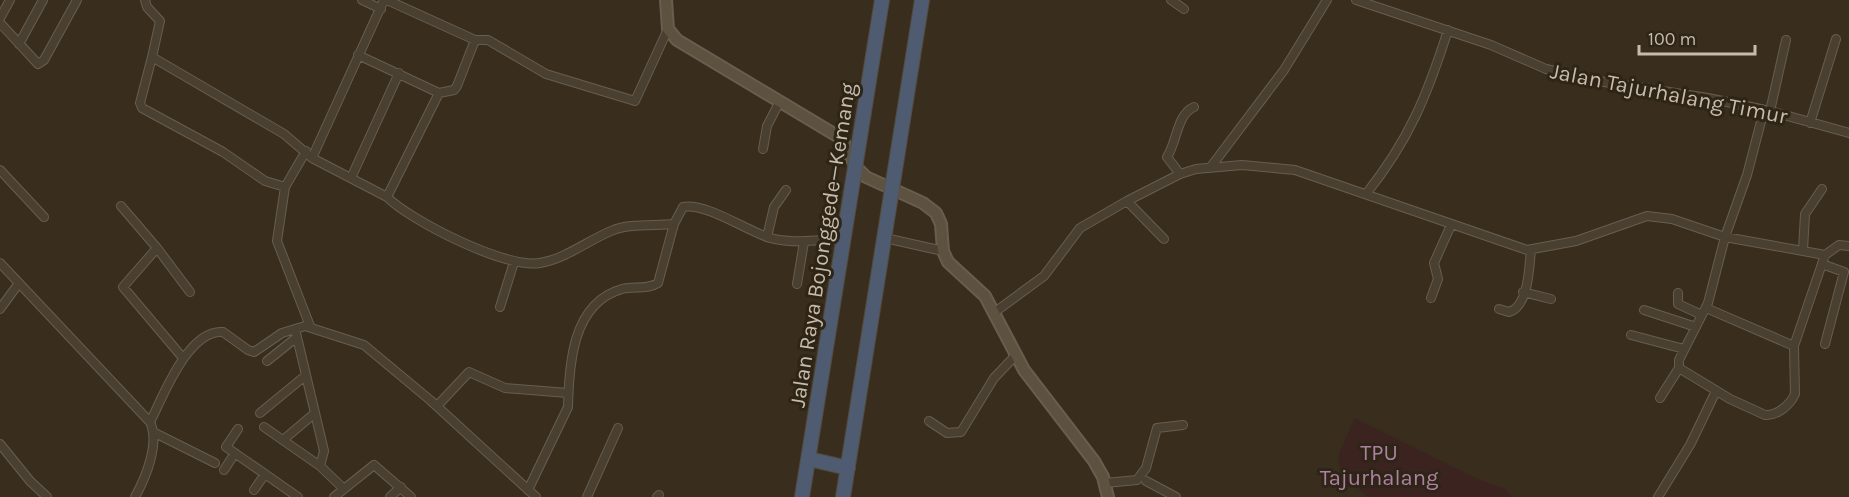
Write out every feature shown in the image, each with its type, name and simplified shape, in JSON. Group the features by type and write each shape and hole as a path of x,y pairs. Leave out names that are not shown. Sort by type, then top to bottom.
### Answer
{"highway":[{"name":"Jalan Raya Bojonggede—Kemang","path":"802,497 882,0"},
{"path":"843,497 894,191 922,0"},
{"path":"809,459 848,468"}],"street":[{"path":"0,18 10,0"},
{"path":"19,44 44,0"},
{"path":"0,23 38,64 41,63 77,0"},
{"path":"145,0 147,7 160,21 140,103 142,108 223,152 265,181 285,188"},
{"path":"362,0 381,9"},
{"path":"312,158 386,0 475,40 488,40 546,74 635,101 668,28 666,0"},
{"path":"1171,0 1184,9"},
{"path":"1210,168 1278,79 1327,0"},
{"name":"Jalan Tajurhalang Timur","path":"1356,0 1397,16 1448,30 1555,72 1767,110 1849,132"},
{"path":"668,28 686,45 839,137 856,167 866,177 923,203 936,213 941,224 943,251 957,272 985,296 1024,370 1094,461 1105,483 1108,497"},
{"path":"1365,194 1388,167 1412,127 1431,83 1448,30"},
{"path":"1810,123 1836,39"},
{"path":"358,56 439,93 454,90 475,40"},
{"path":"1660,398 1679,368 1678,360 1704,311 1725,237 1767,110 1786,40"},
{"path":"152,57 284,134 312,158 387,197 447,234 514,262 537,264 552,260 618,228 674,224"},
{"path":"351,178 399,73"},
{"path":"387,197 439,93"},
{"path":"762,149 767,126 780,101"},
{"path":"1180,174 1167,157 1176,142 1181,120 1188,109 1194,107"},
{"path":"306,151 285,188 277,241 309,326"},
{"path":"994,312 1044,276 1080,228 1180,174 1242,165 1280,167 1531,250 1576,241 1647,216 1671,219 1725,237 1824,255"},
{"path":"0,170 44,217"},
{"path":"1803,250 1805,214 1822,189"},
{"path":"767,237 774,207 786,190"},
{"path":"1127,201 1164,240"},
{"path":"528,490 568,407 568,393 581,321 611,294 623,289 655,285 662,275 674,224 683,207 690,205 767,237 804,242 827,238 845,240"},
{"path":"121,206 190,292"},
{"path":"1431,298 1438,279 1434,263 1451,225"},
{"path":"885,238 943,251"},
{"path":"797,284 804,242"},
{"path":"1679,368 1716,392 1765,416 1775,414 1795,394 1794,346 1824,255 1839,245 1849,246"},
{"path":"157,248 123,287 183,358"},
{"path":"1499,309 1514,311 1523,292 1531,250"},
{"path":"500,308 514,262"},
{"path":"0,263 150,422 155,433 153,447 135,497"},
{"path":"1822,264 1844,272 1824,344"},
{"path":"0,309 19,284"},
{"path":"1523,292 1551,299"},
{"path":"1678,294 1678,304 1704,311 1794,346"},
{"path":"1644,310 1695,327"},
{"path":"150,422 183,358 205,337 218,332 227,333 248,350 254,352 282,333 301,326 309,326 370,349 437,406 536,497"},
{"path":"267,361 297,335 324,451 320,466"},
{"path":"1631,335 1684,349"},
{"path":"929,422 947,433 961,432 994,378 1016,355"},
{"path":"437,406 469,372 505,388 568,393"},
{"path":"260,413 305,376"},
{"path":"1658,497 1687,450 1716,392"},
{"path":"283,440 315,413"},
{"path":"1105,483 1137,480 1146,468 1157,428 1183,425"},
{"path":"264,427 320,466 344,489"},
{"path":"587,497 618,428"},
{"path":"238,429 226,447 294,496"},
{"path":"155,433 215,463"},
{"path":"0,444 46,497"},
{"path":"224,470 236,453"},
{"path":"334,497 374,465 411,497"},
{"path":"254,490 265,474"},
{"path":"1146,481 1176,497"},
{"path":"390,497 401,488"},
{"path":"1155,497 1159,488"}],"green space":[{"name":"TPU Tajurhalang","path":"1355,418 1480,480 1504,488 1512,497 1368,497 1346,476 1339,461 1339,454"}]}
